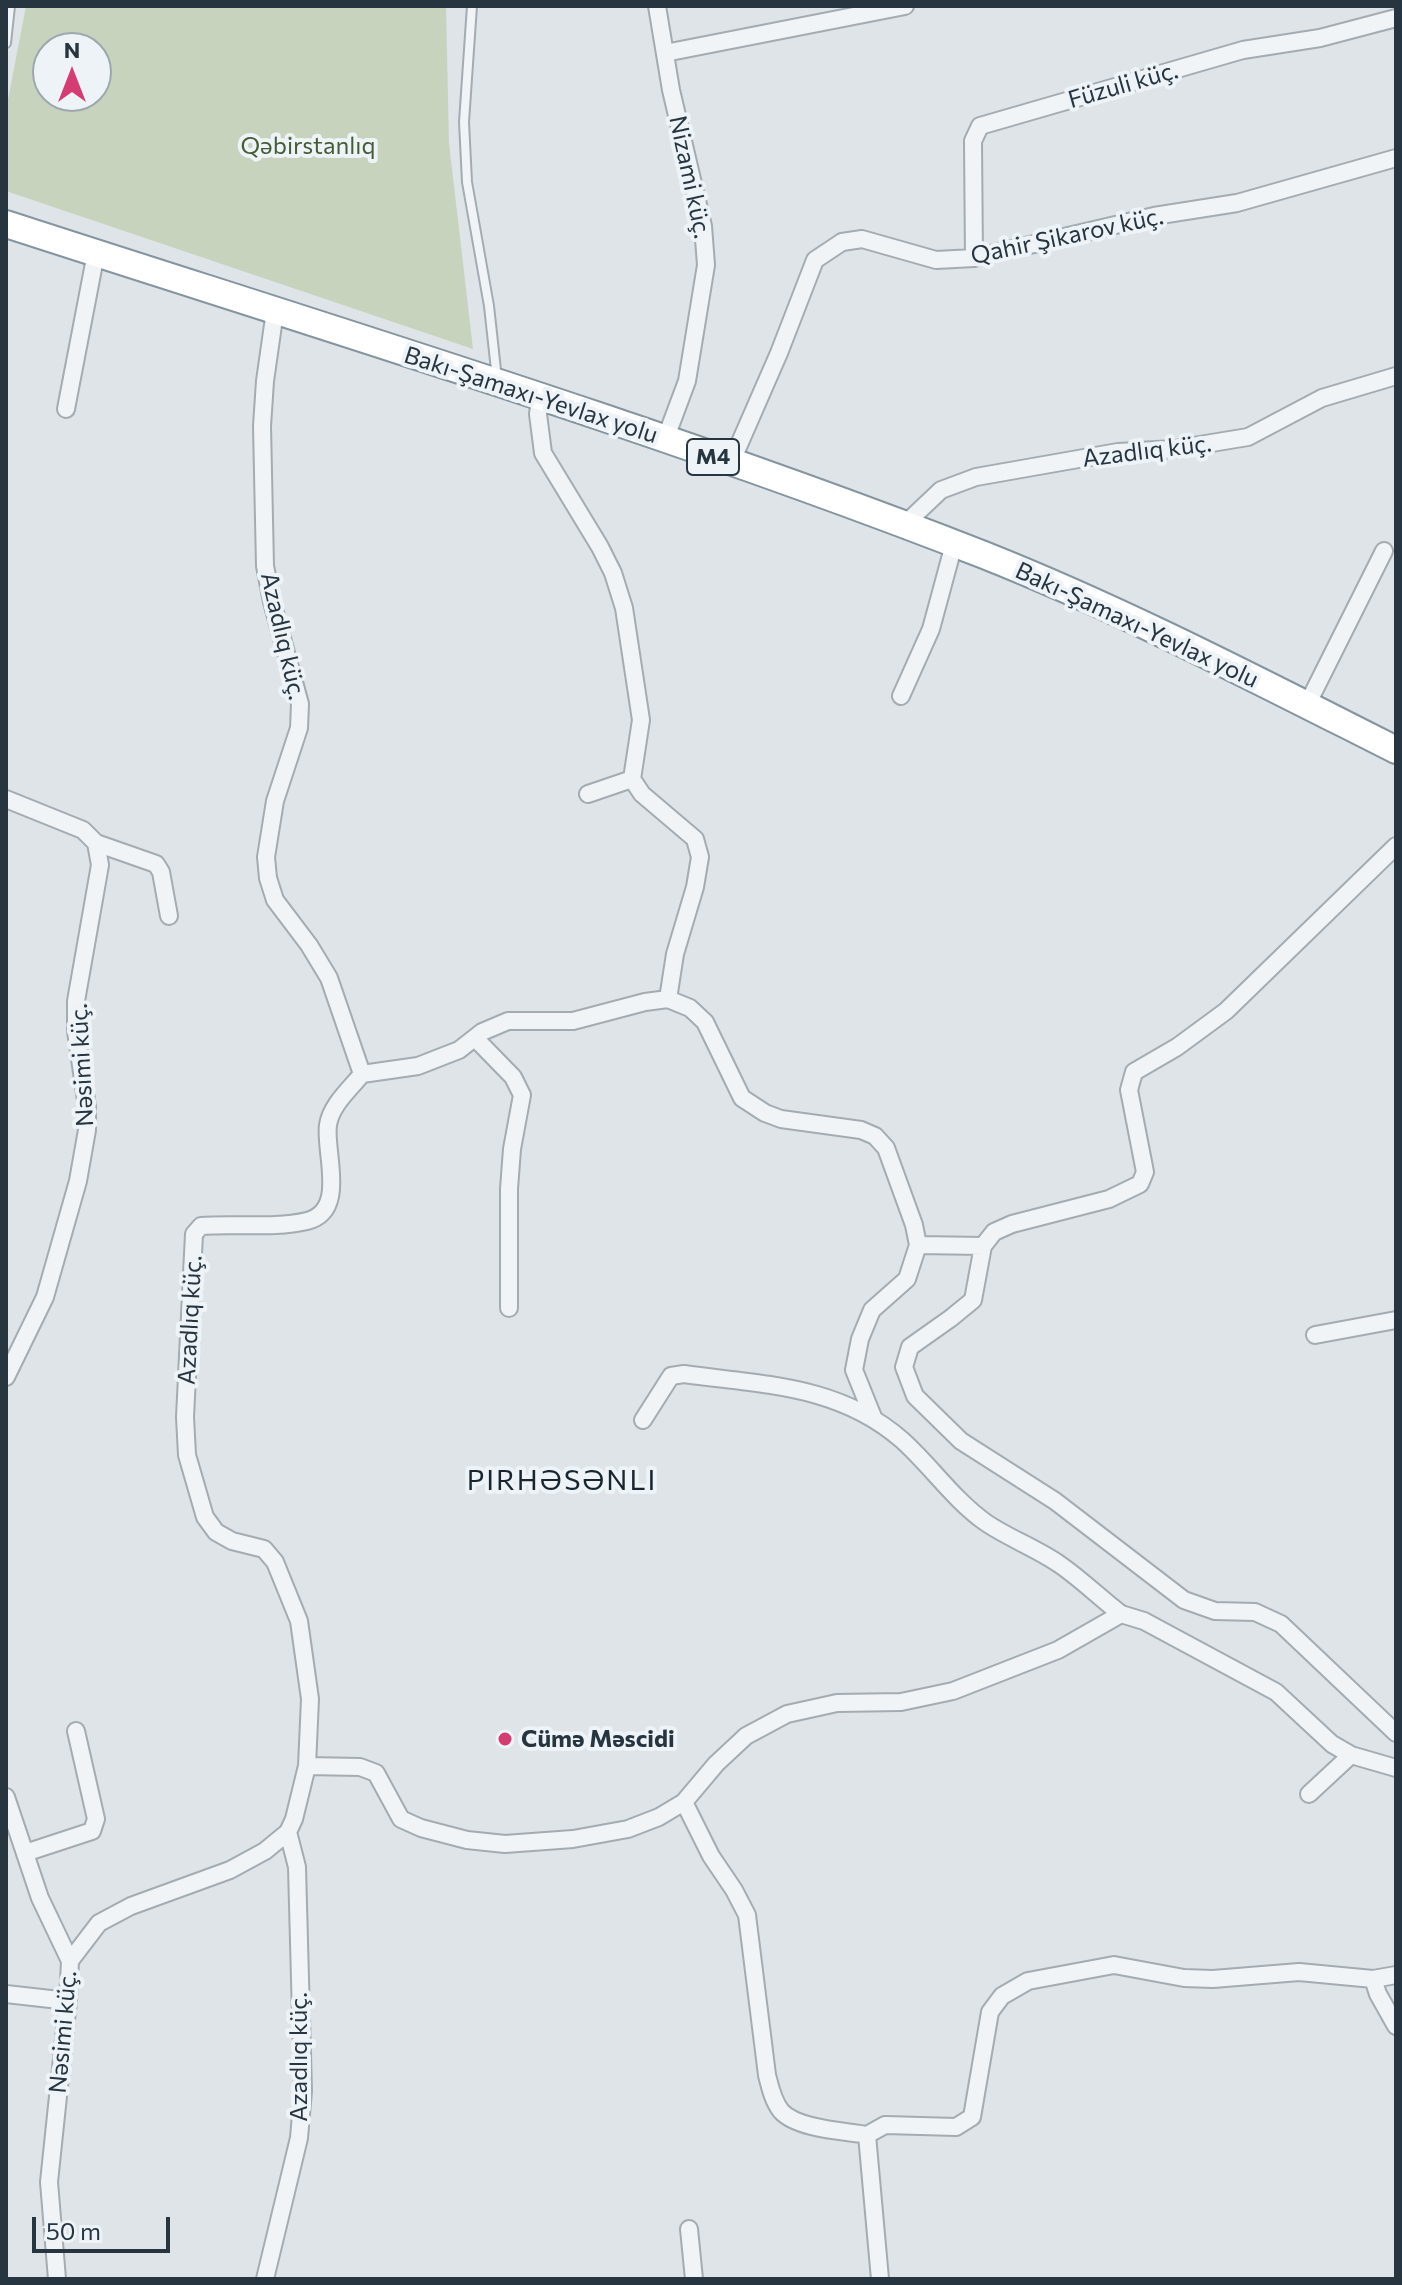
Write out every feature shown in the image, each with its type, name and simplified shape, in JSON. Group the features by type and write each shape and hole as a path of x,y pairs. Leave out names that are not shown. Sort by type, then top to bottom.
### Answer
{"highway":[{"name":"Bakı-Şamaxı-Yevlax yolu","path":"6,224 540,398 904,525 1059,587 1175,639 1396,750"}],"street":[{"name":"Nizami küç.","path":"657,6 703,226 706,265 687,381 665,440"},
{"path":"665,53 905,6"},
{"name":"Füzuli küç.","path":"974,258 973,141 980,126 1243,50 1320,38 1396,18"},
{"name":"Qahir Şikarov küç.","path":"731,463 815,260 842,242 862,239 936,260 974,258 1154,216 1237,203 1396,158"},
{"path":"66,409 96,253"},
{"name":"Azadlıq küç.","path":"275,311 262,426 265,566 300,704 299,728 275,801 266,857 268,878 275,900 329,978 362,1074 332,1112 328,1127 332,1174 330,1196 324,1209 312,1220 284,1224 201,1226 194,1234 185,1417 187,1455 205,1517 216,1532 232,1541 264,1549 275,1562 299,1621 310,1699 307,1766"},
{"name":"Azadlıq küç.","path":"904,525 941,490 976,477 1118,452 1175,449 1248,437 1322,398 1396,376"},
{"path":"540,398 538,414 543,453 600,547 613,573 624,608 641,720 632,779 642,794 695,839 700,857 695,887 675,954 668,999"},
{"path":"901,696 931,629 954,544"},
{"path":"1307,705 1384,551"},
{"path":"588,794 632,779"},
{"path":"6,799 83,830 96,843 156,864 161,872 169,916"},
{"name":"Nəsimi küç.","path":"6,1377 45,1297 78,1181 87,1130 87,1107 76,1031 76,1001 100,865 96,843"},
{"path":"1396,846 1226,1011 1177,1047 1134,1072 1129,1090 1145,1172 1140,1184 1109,1199 1012,1224 994,1232 983,1246 973,1300 910,1347 904,1367 915,1396 961,1441 1055,1501 1184,1600 1215,1611 1255,1612 1281,1624 1396,1733"},
{"path":"362,1074 418,1066 459,1050 482,1032 508,1021 573,1021 668,999 690,1008 705,1022 742,1098 781,1119 861,1130 875,1136 886,1148 914,1225 918,1245 907,1279 872,1310 860,1339 854,1370 873,1417"},
{"path":"475,1038 513,1077 522,1095 512,1149 509,1189 509,1308"},
{"path":"918,1245 983,1246"},
{"path":"1315,1335 1396,1320"},
{"path":"643,1420 671,1376 684,1374 795,1389 833,1398 873,1417 904,1442 957,1498 984,1521 1058,1563 1121,1614 1144,1621 1276,1692 1332,1744 1351,1755 1396,1768"},
{"path":"70,1961 99,1923 131,1906 230,1870 265,1851 288,1832 307,1766 360,1767 376,1773 401,1819 421,1828 480,1841 505,1844 573,1839 628,1829 659,1817 684,1802 716,1764 746,1736 787,1714 837,1703 901,1702 953,1691 1058,1650 1121,1614"},
{"path":"25,1853 92,1831 96,1819 76,1731"},
{"path":"1309,1794 1351,1755"},
{"name":"Nəsimi küç.","path":"6,1797 40,1898 70,1961 49,2182 57,2279"},
{"path":"684,1802 711,1856 747,1915 767,2075 772,2095 781,2111 796,2122 867,2135 885,2125 956,2127 972,2117 990,2012 1002,1996 1028,1981 1114,1965 1184,1978 1213,1979 1299,1972 1373,1979 1396,1975"},
{"name":"Azadlıq küç.","path":"265,2279 299,2138 303,2091 297,1867 288,1832"},
{"path":"1373,1979 1396,2026"},
{"path":"6,1994 68,2001"},
{"path":"867,2135 880,2279"},
{"path":"689,2229 694,2279"}],"lane":[{"path":"6,43 10,6"},
{"path":"472,6 464,122 467,182 489,306 498,384"}],"green space":[{"name":"Qəbirstanlıq","path":"26,6 446,6 449,143 473,349 6,191 6,110"}],"place":[{"name":"Cümə Məscidi","path":"505,1739"}],"district":[{"name":"PIRHƏSƏNLI","path":"562,1481"}]}
